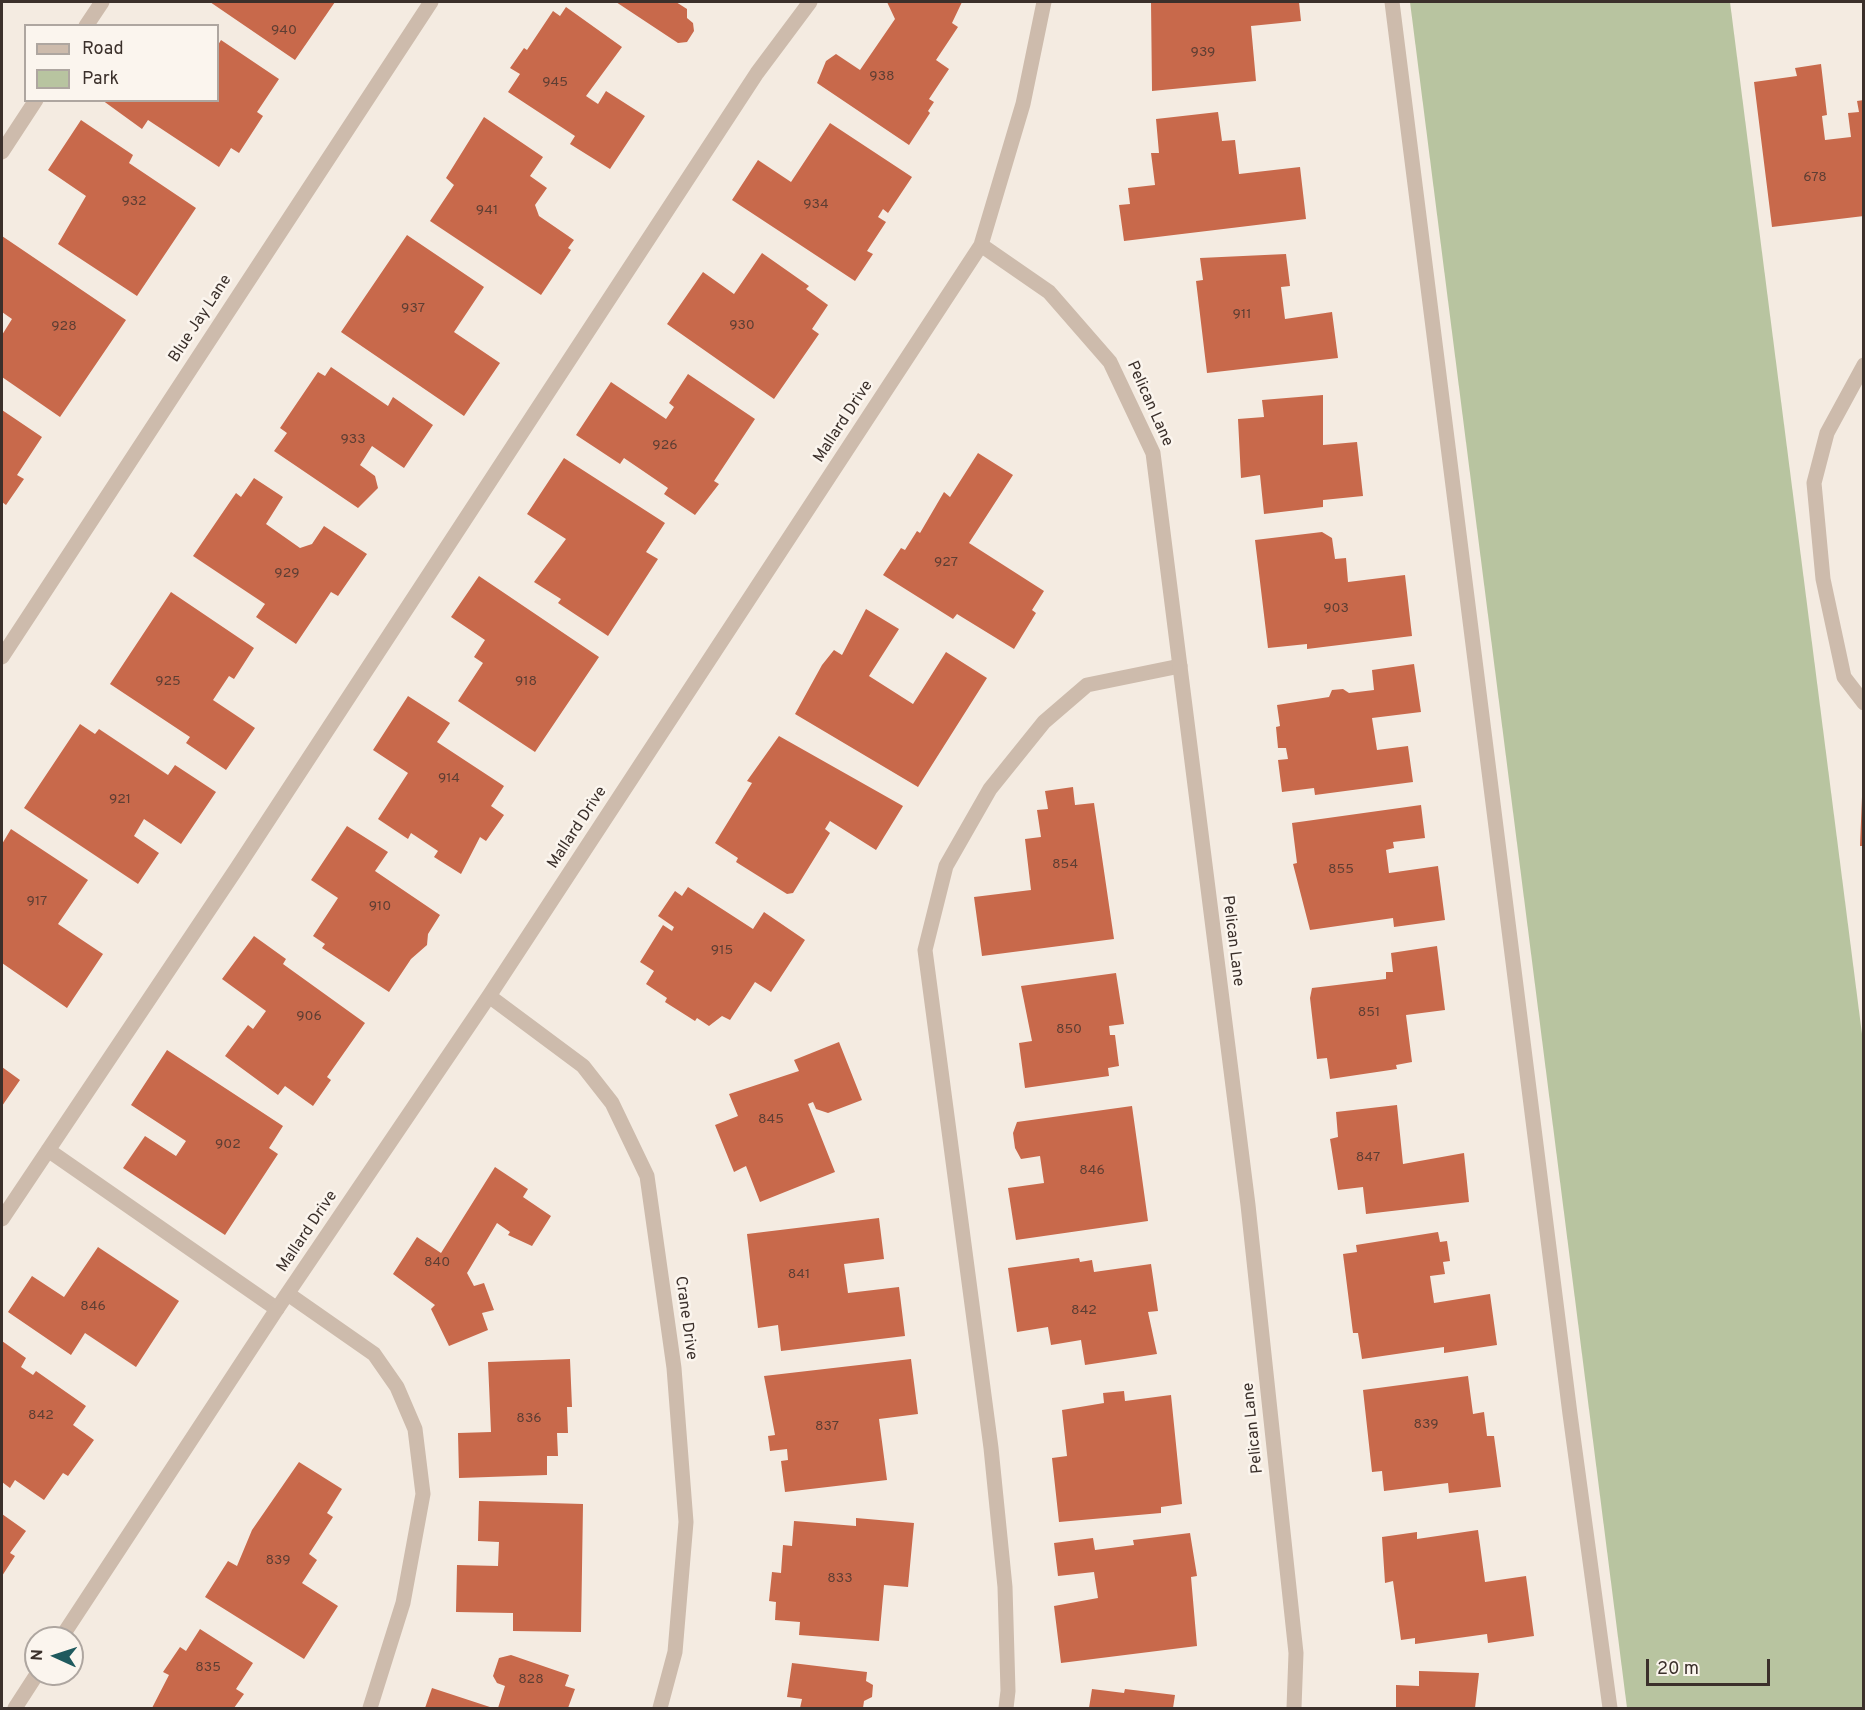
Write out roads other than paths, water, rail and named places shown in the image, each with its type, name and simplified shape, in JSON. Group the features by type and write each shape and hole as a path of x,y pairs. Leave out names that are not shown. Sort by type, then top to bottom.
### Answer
{"street":[{"path":"87,24 102,2"},
{"name":"Blue Jay Lane","path":"2,657 431,2"},
{"path":"2,1219 244,858 757,73 810,2"},
{"name":"Mallard Drive","path":"69,1626 277,1309 489,996 981,245 1023,104 1044,2"},
{"path":"1392,2 1570,1414 1610,1708"},
{"path":"2,152 35,102"},
{"name":"Pelican Lane","path":"981,245 1049,292 1110,362 1153,453 1248,1205 1296,1653 1294,1708"},
{"path":"1863,365 1827,433 1814,483 1823,579 1844,676 1863,703"},
{"path":"1006,1708 1008,1691 1005,1587 991,1448 925,950 946,866 990,789 1044,722 1087,685 1180,666"},
{"name":"Crane Drive","path":"489,996 583,1066 612,1103 647,1176 674,1368 686,1522 675,1652 660,1708"},
{"path":"48,1150 277,1309"},
{"path":"288,1294 374,1354 397,1387 416,1429 423,1494 403,1603 370,1708"},
{"path":"15,1708 29,1686"}]}
